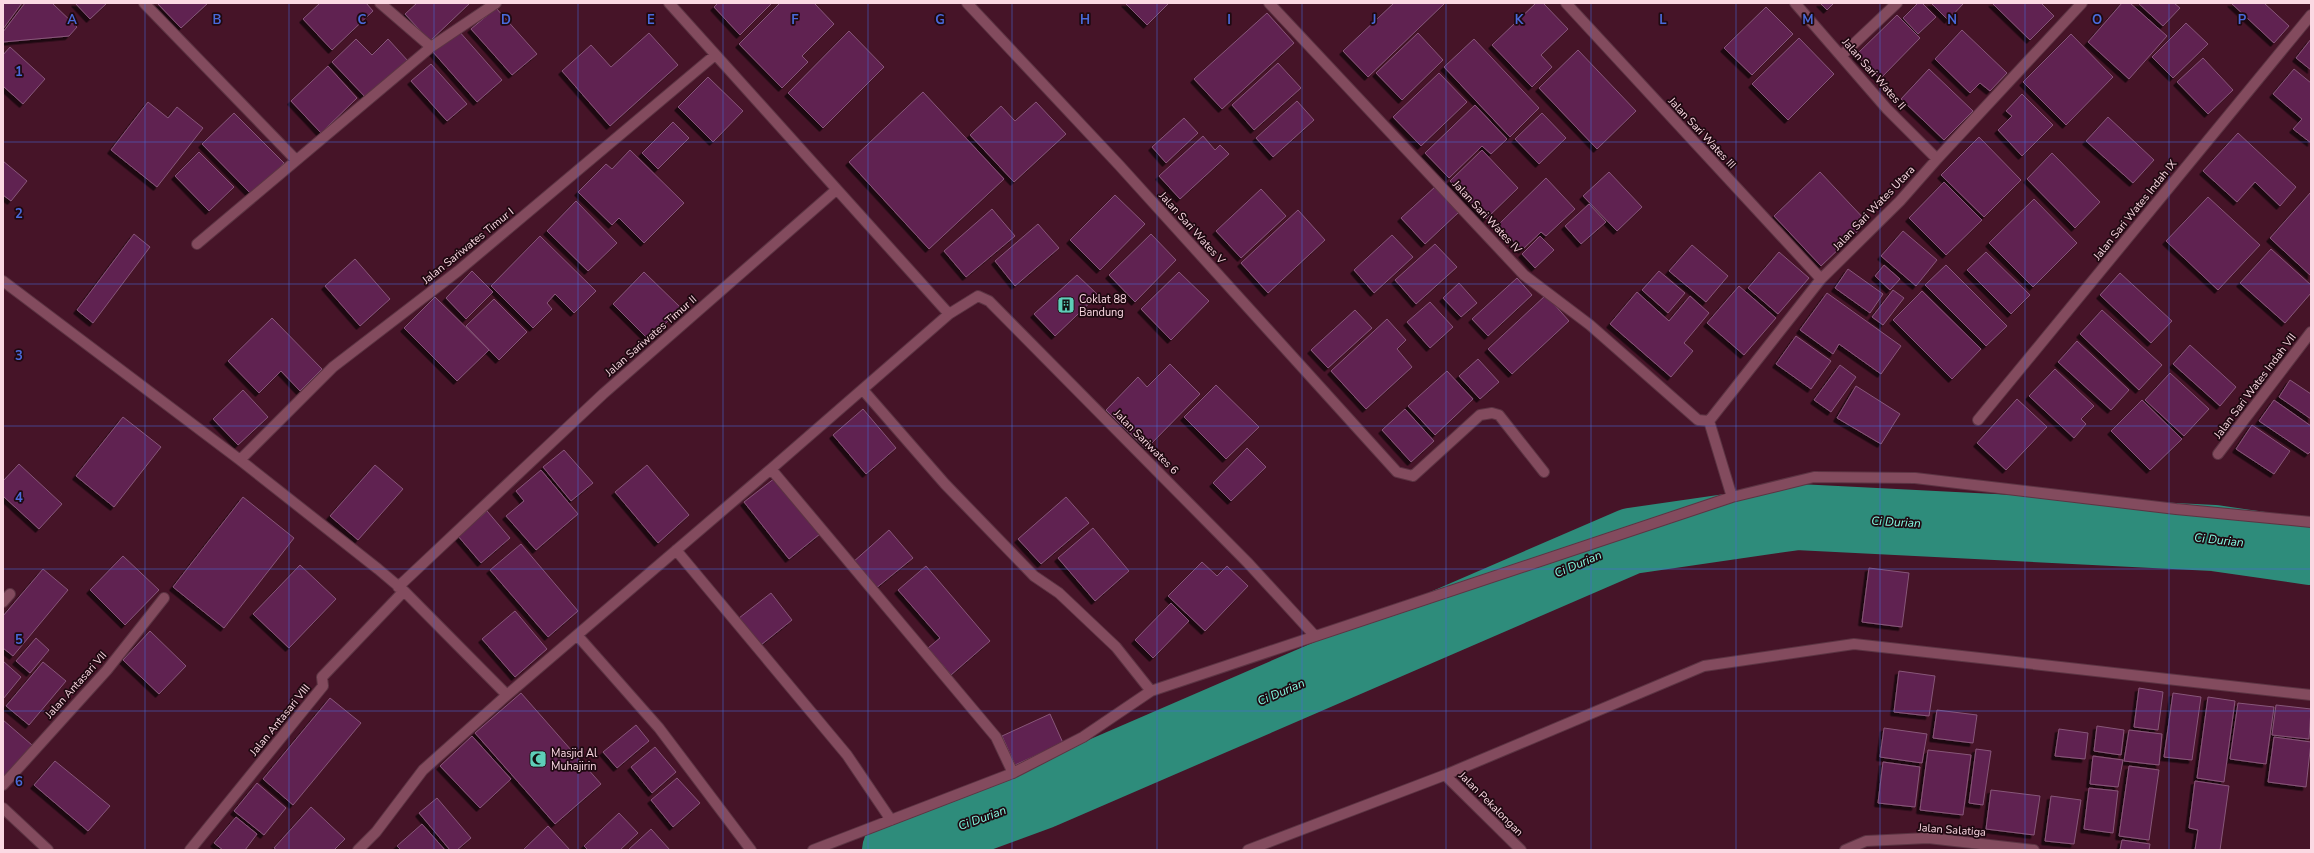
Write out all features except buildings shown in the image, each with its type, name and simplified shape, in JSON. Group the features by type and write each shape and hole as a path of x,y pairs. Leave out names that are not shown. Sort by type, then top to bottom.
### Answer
{"street":[{"path":"144,3 296,160"},
{"path":"380,3 431,47"},
{"path":"197,244 431,47 496,3"},
{"path":"358,850 376,832 423,770 507,695 863,390 949,314 669,3"},
{"name":"Jalan Sari Wates V","path":"967,3 1119,165 1397,472 1413,476 1480,415 1492,412 1499,414 1544,472"},
{"name":"Jalan Sari Wates IV","path":"1269,3 1524,274 1590,325 1698,420 1709,421"},
{"name":"Jalan Sari Wates III","path":"1566,3 1821,279"},
{"name":"Jalan Sari Wates II","path":"1795,3 1842,55 1887,109 1937,159"},
{"path":"1842,55 1897,3"},
{"name":"Jalan Sari Wates Utara","path":"1709,421 1821,279 1900,201 2082,3"},
{"name":"Jalan Sari Wates Indah IX","path":"1978,420 2311,15"},
{"name":"Jalan Sariwates Timur I","path":"240,460 333,367 458,271 715,55"},
{"name":"Jalan Sariwates Timur II","path":"401,589 486,504 603,394 836,190"},
{"path":"3,281 240,460 401,589 507,695"},
{"name":"Jalan Sariwates 6","path":"949,314 978,296 990,300 1248,563 1315,636"},
{"name":"Jalan Sari Wates Indah VII","path":"2218,454 2311,332"},
{"path":"863,390 945,484 1034,576 1059,593 1116,647 1151,691"},
{"path":"1709,421 1732,497"},
{"path":"771,469 996,737 1013,773"},
{"path":"813,850 1013,773 1082,738 1151,691 1732,497 1814,477 1915,478 2176,509 2311,522"},
{"path":"676,550 847,755 891,820"},
{"name":"Jalan Antasari VIII","path":"190,850 323,686 322,677 401,589"},
{"name":"Jalan Antasari VII","path":"3,785 107,670 164,598"},
{"path":"577,635 659,728 752,850"},
{"path":"1248,850 1445,775 1704,666 1854,644 2311,695"},
{"name":"Jalan Pekalongan","path":"1445,775 1521,850"},
{"path":"3,808 48,850"},
{"name":"Jalan Salatiga","path":"1845,850 1866,841 1928,838 2034,850"}],"waterway":[{"name":"Ci Durian","path":"895,850 1042,796 1631,541 1797,517 2214,538 2311,552"}],"place":[{"name":"Coklat 88 Bandung","path":"1066,305"},
{"name":"Masjid Al Muhajirin","path":"538,759"}]}
